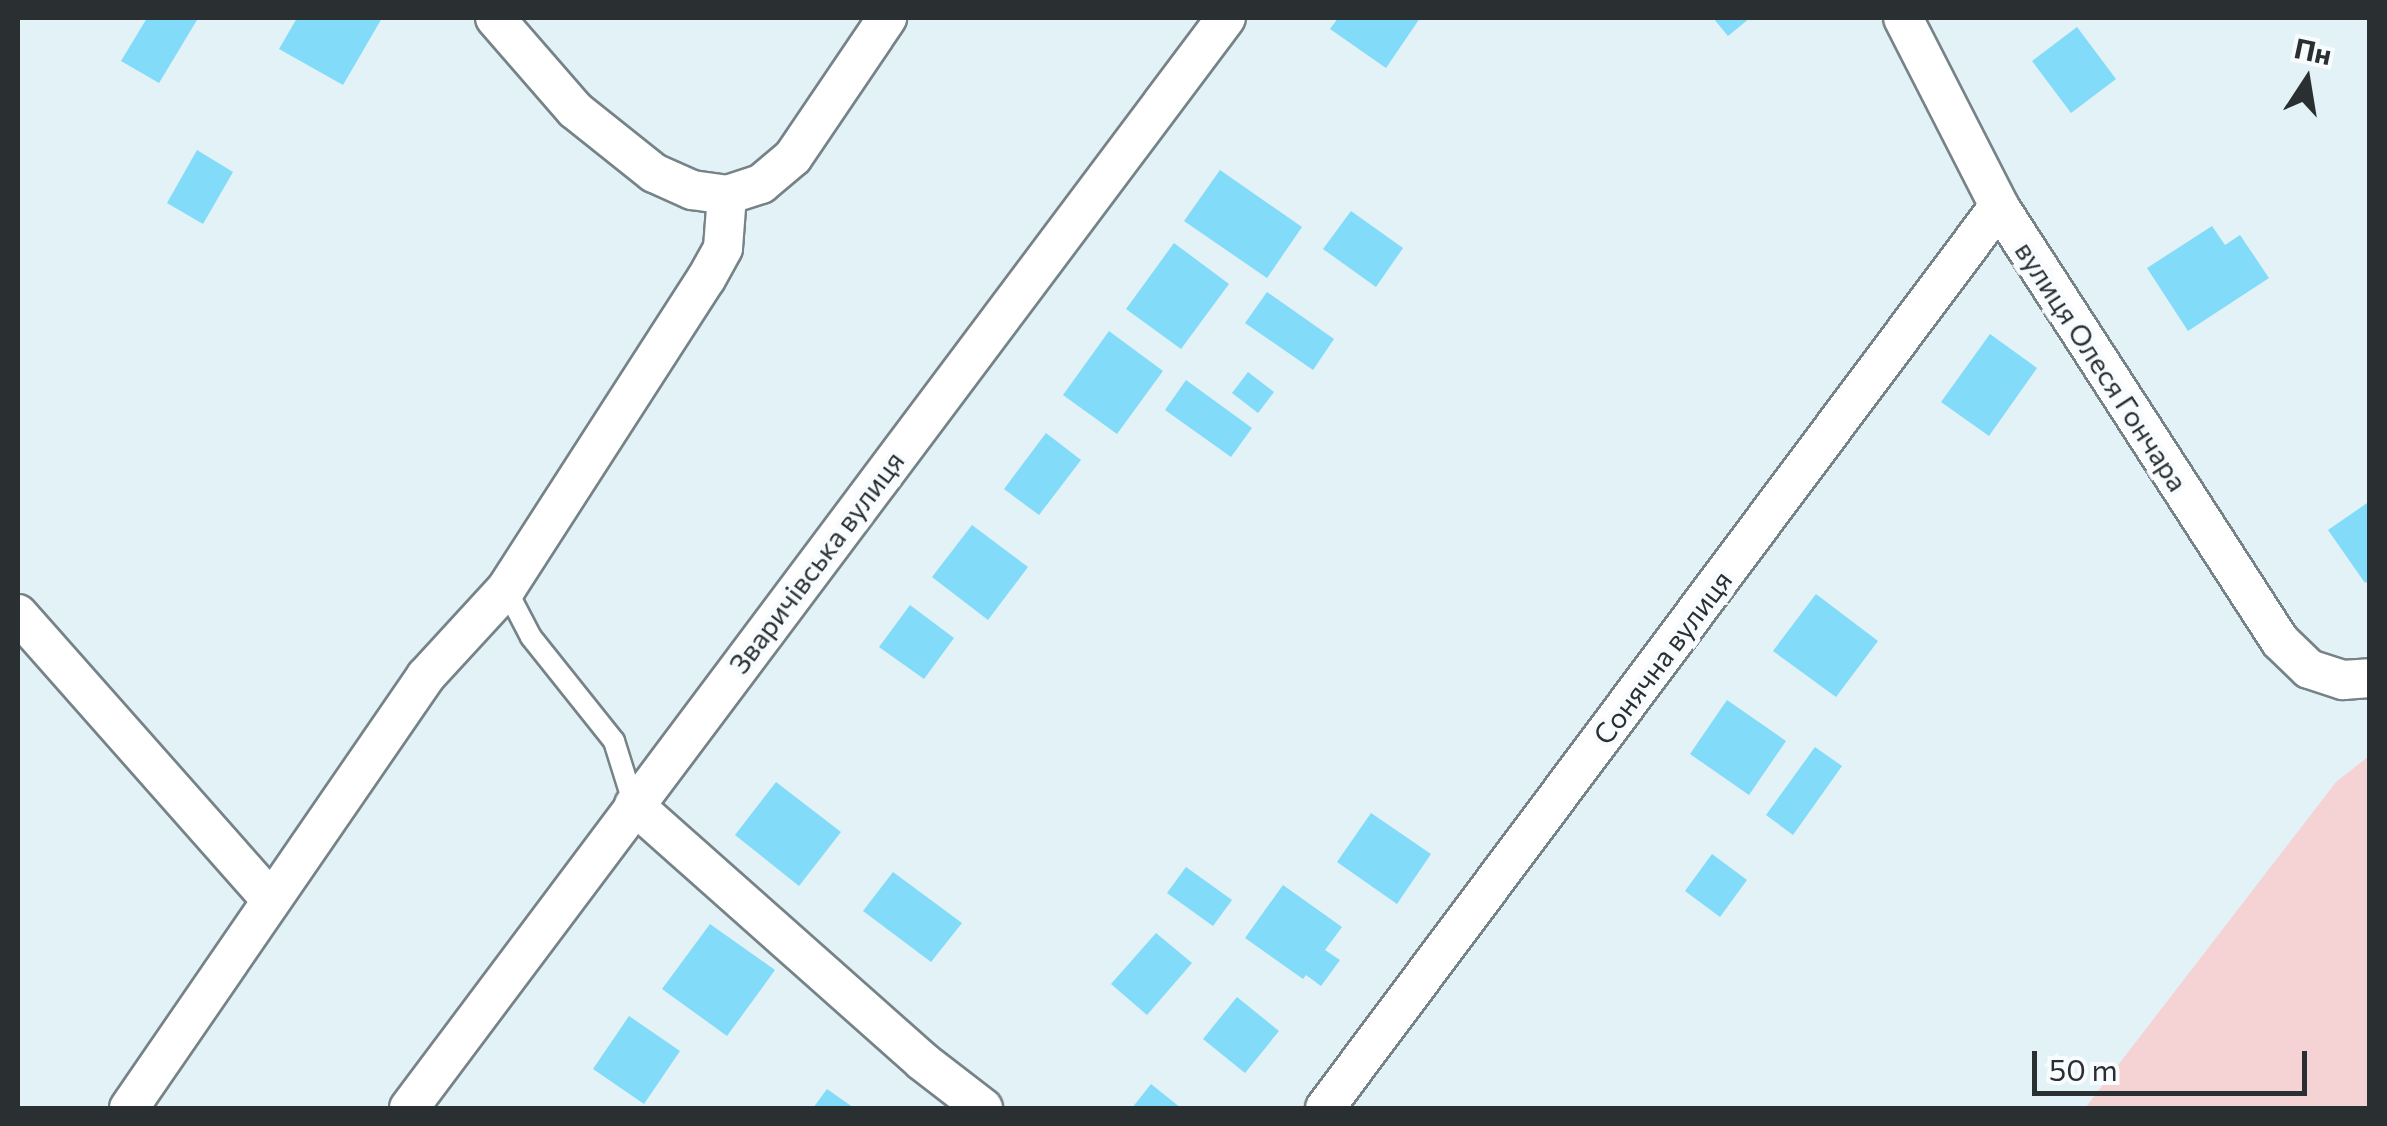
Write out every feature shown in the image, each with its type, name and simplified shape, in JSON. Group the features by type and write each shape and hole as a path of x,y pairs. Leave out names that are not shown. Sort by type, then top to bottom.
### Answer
{"street":[{"path":"494,18 576,110 654,173 692,190 727,194 761,184 793,157 886,18"},
{"name":"Зваричівська вулиця","path":"409,1108 1226,18"},
{"name":"вулиця Олеся Гончара","path":"1903,18 1999,206 2280,641 2308,668 2356,679"},
{"path":"129,1108 426,676 506,590 723,248 727,194"},
{"name":"Сонячна вулиця","path":"1325,1108 1999,206"},
{"path":"18,614 271,900"},
{"path":"634,805 922,1061 983,1108"}],"lane":[{"path":"506,590 531,637 614,741 634,805"}],"shaded area":[{"path":"2369,756 2369,1108 2085,1108 2336,782"}],"building":[{"path":"147,18 197,20 159,83 121,61"},
{"path":"297,18 382,18 343,85 279,49"},
{"path":"1338,18 1420,18 1386,68 1330,29"},
{"path":"1713,18 1750,18 1728,36"},
{"path":"2077,27 2116,79 2071,113 2032,61"},
{"path":"197,150 233,172 203,224 167,203"},
{"path":"1220,170 1302,227 1267,278 1184,221"},
{"path":"1351,211 1403,248 1376,287 1323,249"},
{"path":"2212,226 2225,245 2240,235 2269,278 2188,331 2147,268"},
{"path":"1174,243 1229,284 1181,349 1126,309"},
{"path":"1267,292 1334,339 1313,370 1245,323"},
{"path":"1109,331 1163,371 1117,434 1063,395"},
{"path":"1990,334 2037,368 1989,436 1941,402"},
{"path":"1248,372 1274,392 1258,413 1232,393"},
{"path":"1186,380 1252,428 1231,457 1165,410"},
{"path":"1046,433 1081,460 1039,515 1004,489"},
{"path":"2370,501 2370,580 2365,583 2328,530"},
{"path":"972,525 1028,567 988,620 932,577"},
{"path":"1816,594 1878,641 1836,697 1773,651"},
{"path":"910,605 954,638 924,679 879,647"},
{"path":"1727,700 1786,741 1749,795 1690,754"},
{"path":"1815,747 1842,766 1793,835 1766,815"},
{"path":"776,782 841,832 799,886 735,835"},
{"path":"1371,813 1431,854 1397,904 1337,862"},
{"path":"1712,854 1747,880 1720,917 1685,891"},
{"path":"1186,867 1232,900 1213,926 1167,893"},
{"path":"893,872 962,923 931,962 863,911"},
{"path":"1283,885 1342,927 1325,950 1340,960 1321,986 1306,975 1303,979 1245,938"},
{"path":"710,924 775,970 727,1036 662,989"},
{"path":"1156,933 1192,963 1147,1015 1111,984"},
{"path":"1237,997 1279,1031 1245,1073 1203,1039"},
{"path":"629,1016 680,1051 644,1104 593,1069"},
{"path":"1151,1084 1181,1108 1132,1108"},
{"path":"827,1089 854,1108 813,1108"}]}
